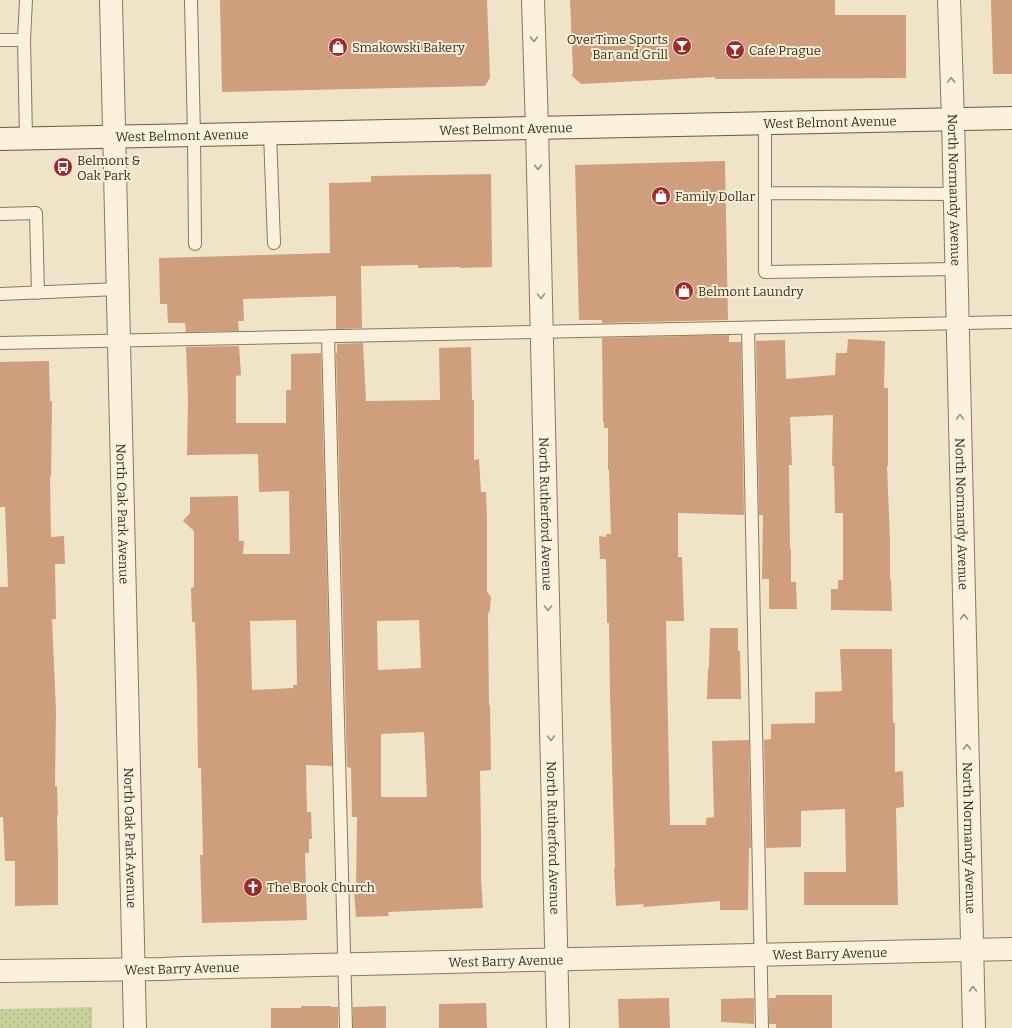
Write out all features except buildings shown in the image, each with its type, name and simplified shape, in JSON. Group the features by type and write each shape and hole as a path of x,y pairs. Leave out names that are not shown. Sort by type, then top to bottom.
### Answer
{"street":[{"name":"North Oak Park Avenue","path":"111,0 135,1028"},
{"name":"North Rutherford Avenue","path":"533,0 558,1028"},
{"name":"North Normandy Avenue","path":"949,0 974,1028"},
{"name":"West Belmont Avenue","path":"0,139 1012,118"},
{"name":"West Barry Avenue","path":"0,971 1012,949"}],"lane":[{"path":"26,0 24,40 26,138"},
{"path":"191,0 195,244"},
{"path":"0,40 24,40"},
{"path":"765,123 765,272 956,269"},
{"path":"270,134 274,243"},
{"path":"765,193 954,194"},
{"path":"0,214 36,214 38,293"},
{"path":"0,294 118,289"},
{"path":"0,343 1012,322"},
{"path":"748,328 762,1028"},
{"path":"328,336 346,1028"}],"green space":[{"path":"92,1007 92,1028 0,1028 0,1009"}],"place":[{"name":"OverTime Sports Bar and Grill","path":"682,46"},
{"name":"Smakowski Bakery","path":"338,47"},
{"name":"Cafe Prague","path":"735,50"},
{"name":"Belmont & Oak Park","path":"63,167"},
{"name":"Family Dollar","path":"661,196"},
{"name":"Belmont Laundry","path":"684,291"},
{"name":"The Brook Church","path":"253,887"}]}
